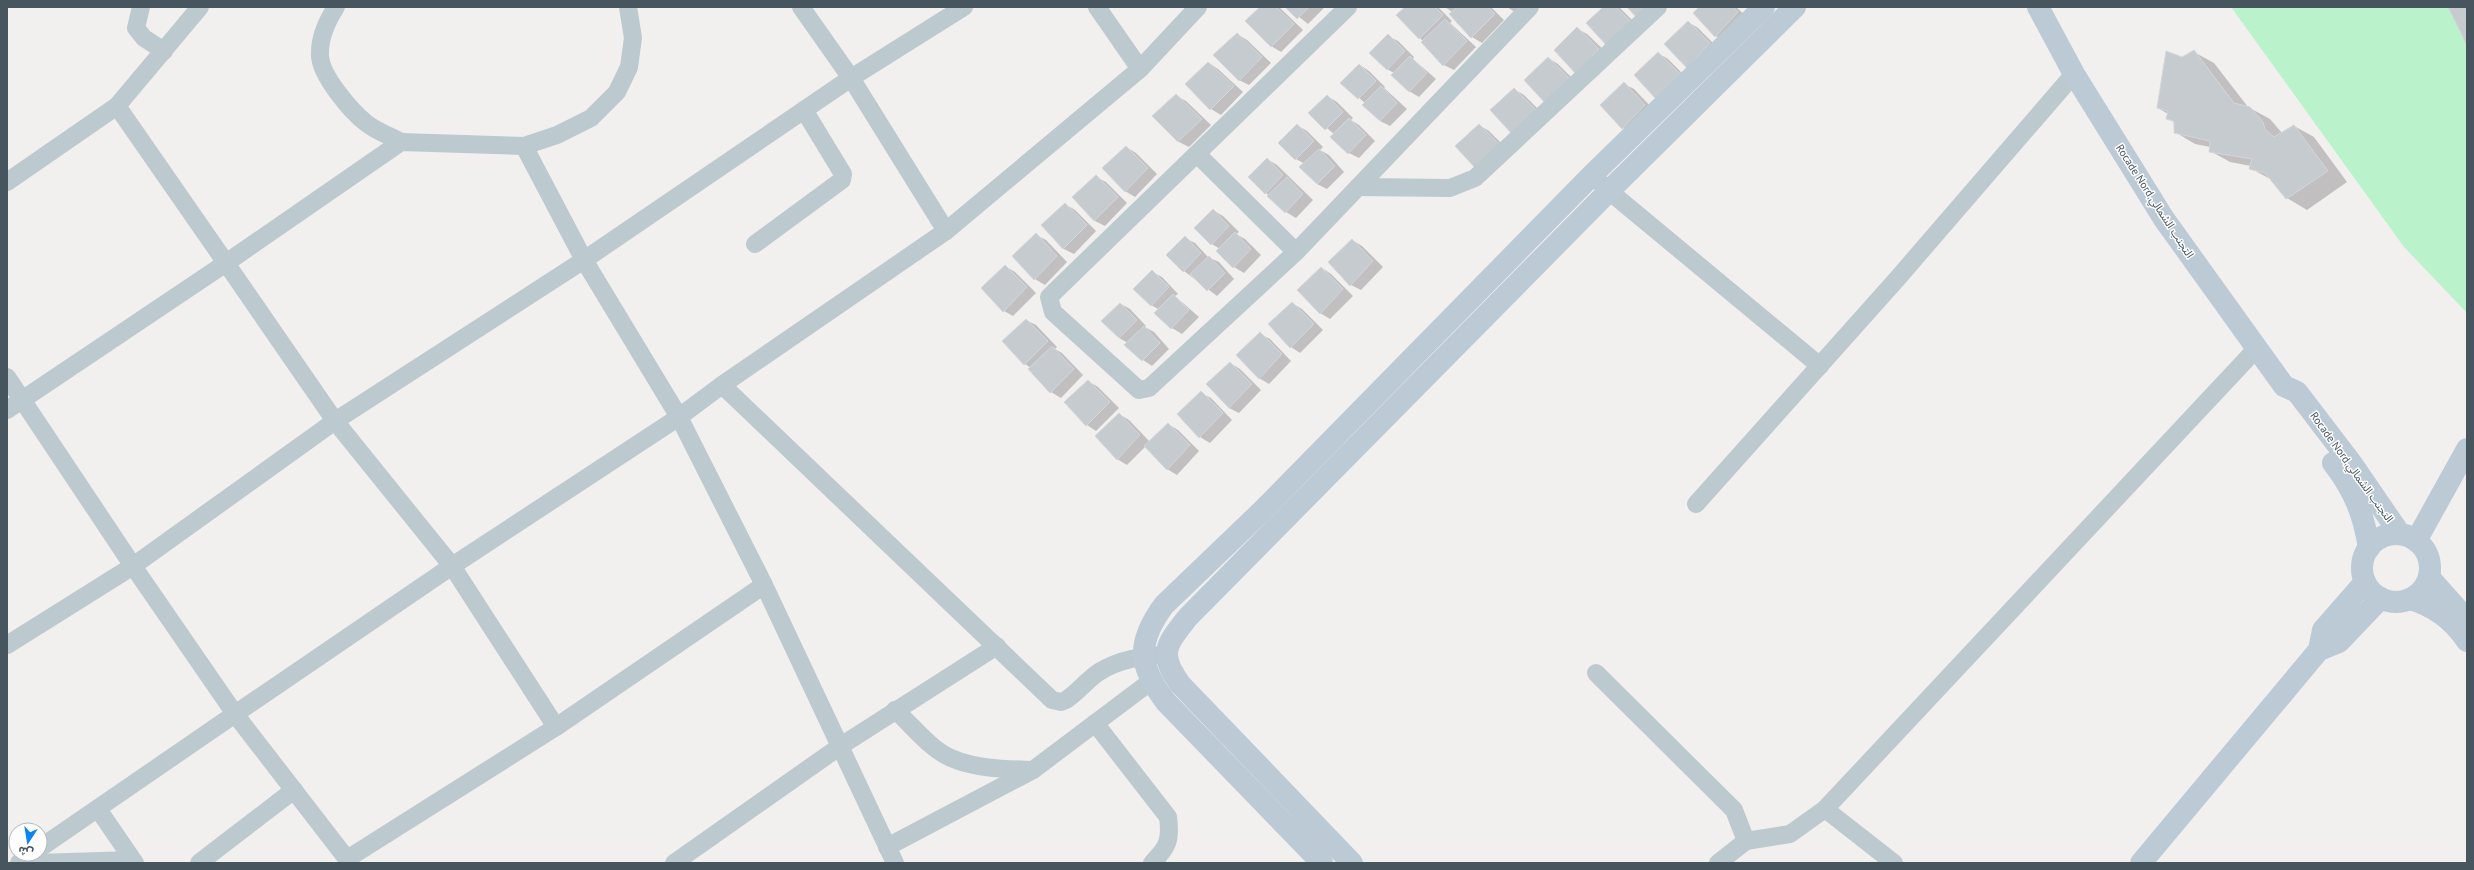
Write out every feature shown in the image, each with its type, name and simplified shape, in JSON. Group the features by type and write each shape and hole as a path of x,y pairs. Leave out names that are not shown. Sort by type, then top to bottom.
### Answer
{"street":[{"path":"141,7 136,28 144,38 164,51"},
{"path":"7,182 117,106 200,7"},
{"path":"336,7 323,32 320,57 327,74 347,105 367,123 401,142 524,146 557,135 591,118 617,92 629,67 633,38 628,7"},
{"path":"801,7 851,78 946,231"},
{"path":"7,645 132,566 335,421 584,260 851,78 964,7"},
{"path":"1097,7 1140,69"},
{"path":"48,843 452,566 679,417 722,385 946,231 1140,69 1198,7"},
{"path":"1348,7 1198,155 1049,297 1053,312 1139,390 1145,390 1296,252 1530,7"},
{"path":"1358,187 1450,188 1475,178 1658,7"},
{"path":"1322,863 1166,702 1150,682 1144,668 1147,634 1164,605 1263,510 1592,175 1764,7"},
{"path":"1352,863 1180,684 1168,667 1166,654 1173,636 1188,617 1371,431 1609,191 1795,7"},
{"name":"Rocade Nord,التجنب الشمالي","path":"2038,7 2074,74 2164,219 2284,386 2296,392 2408,538 2427,554 2430,566 2429,577"},
{"path":"1696,504 1820,366 2074,74"},
{"path":"117,106 335,421 452,566 556,727"},
{"path":"755,244 842,180 843,174 804,110"},
{"path":"7,410 21,399 226,263 401,142"},
{"path":"524,146 584,260 679,417 764,586 895,863"},
{"path":"1198,155 1296,252"},
{"path":"1592,175 1609,191 1820,366"},
{"path":"1718,863 1746,841 1790,834 1825,809 2257,348"},
{"path":"7,377 132,566 235,714 349,861 556,727 764,586"},
{"path":"722,385 996,646 1043,693 1057,702 1066,700 1099,672 1121,661 1144,656 1166,654"},
{"name":"Rocade Nord,التجنب الشمالي","path":"2284,386 2284,398 2342,475 2355,496 2362,512 2368,548 2362,564 2365,582"},
{"path":"1356,416 1371,431"},
{"path":"2408,538 2467,449"},
{"name":"Rocade Nord,التجنب الشمالي","path":"2368,548 2382,537 2408,538"},
{"path":"2319,650 2323,630 2365,582 2372,592 2381,598 2399,602 2410,599 2420,592 2429,577 2467,620"},
{"path":"2141,863 2319,650 2339,642 2381,598"},
{"path":"2410,599 2422,602 2447,617 2467,641"},
{"path":"674,863 839,747 996,646"},
{"path":"1596,673 1734,810 1746,841"},
{"path":"887,847 1033,770 1150,682"},
{"path":"895,710 929,742 951,758 989,768 1033,770"},
{"path":"1095,723 1168,818 1170,834 1165,850 1152,863"},
{"path":"199,863 294,790"},
{"path":"98,809 134,861"},
{"path":"1825,809 1894,863"},
{"path":"37,863 134,861"}],"green space":[{"path":"2231,7 2467,7 2467,313 2404,247"}],"building":[{"path":"1260,7 1276,7 1294,24 1271,47 1245,21"},
{"path":"1285,7 1309,7 1297,19"},
{"path":"1405,7 1435,7 1443,15 1419,39 1396,15"},
{"path":"1457,7 1488,7 1495,14 1471,38 1449,14"},
{"path":"1603,7 1616,7 1632,23 1608,47 1586,23"},
{"path":"1627,7 1650,7 1638,19"},
{"path":"1699,7 1733,7 1738,12 1715,37 1693,13"},
{"path":"2448,7 2467,7 2467,46 2462,35"},
{"path":"1445,19 1467,41 1443,66 1421,42"},
{"path":"1688,21 1710,43 1687,68 1664,44"},
{"path":"1577,27 1599,49 1576,74 1554,50"},
{"path":"1237,33 1262,57 1239,81 1213,55"},
{"path":"1388,34 1405,51 1387,70 1369,53"},
{"path":"2194,50 2234,103 2250,107 2263,122 2265,129 2274,137 2294,125 2328,171 2286,199 2265,173 2249,169 2252,159 2209,152 2210,141 2174,133 2174,121 2166,119 2168,111 2157,108 2166,51 2182,57"},
{"path":"1658,52 1680,74 1656,99 1634,75"},
{"path":"1410,56 1427,73 1409,92 1391,75"},
{"path":"1548,57 1570,79 1546,104 1524,80"},
{"path":"1208,62 1234,86 1210,110 1185,84"},
{"path":"1359,64 1376,81 1358,99 1340,83"},
{"path":"1624,82 1645,105 1622,129 1600,105"},
{"path":"1381,86 1397,103 1380,121 1362,105"},
{"path":"1514,88 1536,110 1512,134 1490,110"},
{"path":"1176,94 1202,119 1178,142 1152,116"},
{"path":"1327,95 1343,112 1325,130 1308,113"},
{"path":"1349,118 1366,135 1348,154 1330,137"},
{"path":"1297,124 1314,141 1295,160 1278,143"},
{"path":"1479,124 1501,146 1477,170 1455,146"},
{"path":"1126,146 1148,168 1125,192 1102,168"},
{"path":"1319,149 1335,166 1317,184 1299,167"},
{"path":"1267,158 1283,175 1265,194 1248,177"},
{"path":"1096,175 1118,197 1094,221 1072,197"},
{"path":"1287,177 1303,194 1285,213 1267,196"},
{"path":"1065,203 1087,225 1063,249 1041,225"},
{"path":"1213,209 1229,226 1211,245 1194,228"},
{"path":"1235,232 1251,249 1233,268 1216,251"},
{"path":"1036,233 1057,256 1034,280 1012,256"},
{"path":"1185,236 1201,253 1183,272 1166,255"},
{"path":"1352,239 1373,261 1350,286 1328,262"},
{"path":"1209,256 1225,273 1207,291 1190,274"},
{"path":"1005,265 1027,287 1003,312 981,288"},
{"path":"1321,267 1343,289 1320,314 1297,290"},
{"path":"1152,270 1169,287 1151,306 1133,289"},
{"path":"1173,294 1189,310 1171,329 1154,313"},
{"path":"1292,302 1314,324 1290,348 1268,324"},
{"path":"1120,303 1137,320 1119,338 1101,321"},
{"path":"1026,319 1048,341 1024,365 1002,341"},
{"path":"1144,326 1160,343 1142,361 1124,345"},
{"path":"1260,332 1282,354 1259,379 1236,355"},
{"path":"1052,346 1074,369 1050,393 1028,369"},
{"path":"1230,362 1252,384 1229,408 1206,384"},
{"path":"1088,380 1110,402 1086,426 1064,402"},
{"path":"1201,391 1223,413 1199,438 1177,414"},
{"path":"1119,413 1140,435 1117,460 1095,436"},
{"path":"1168,423 1190,445 1167,470 1144,446"}]}
